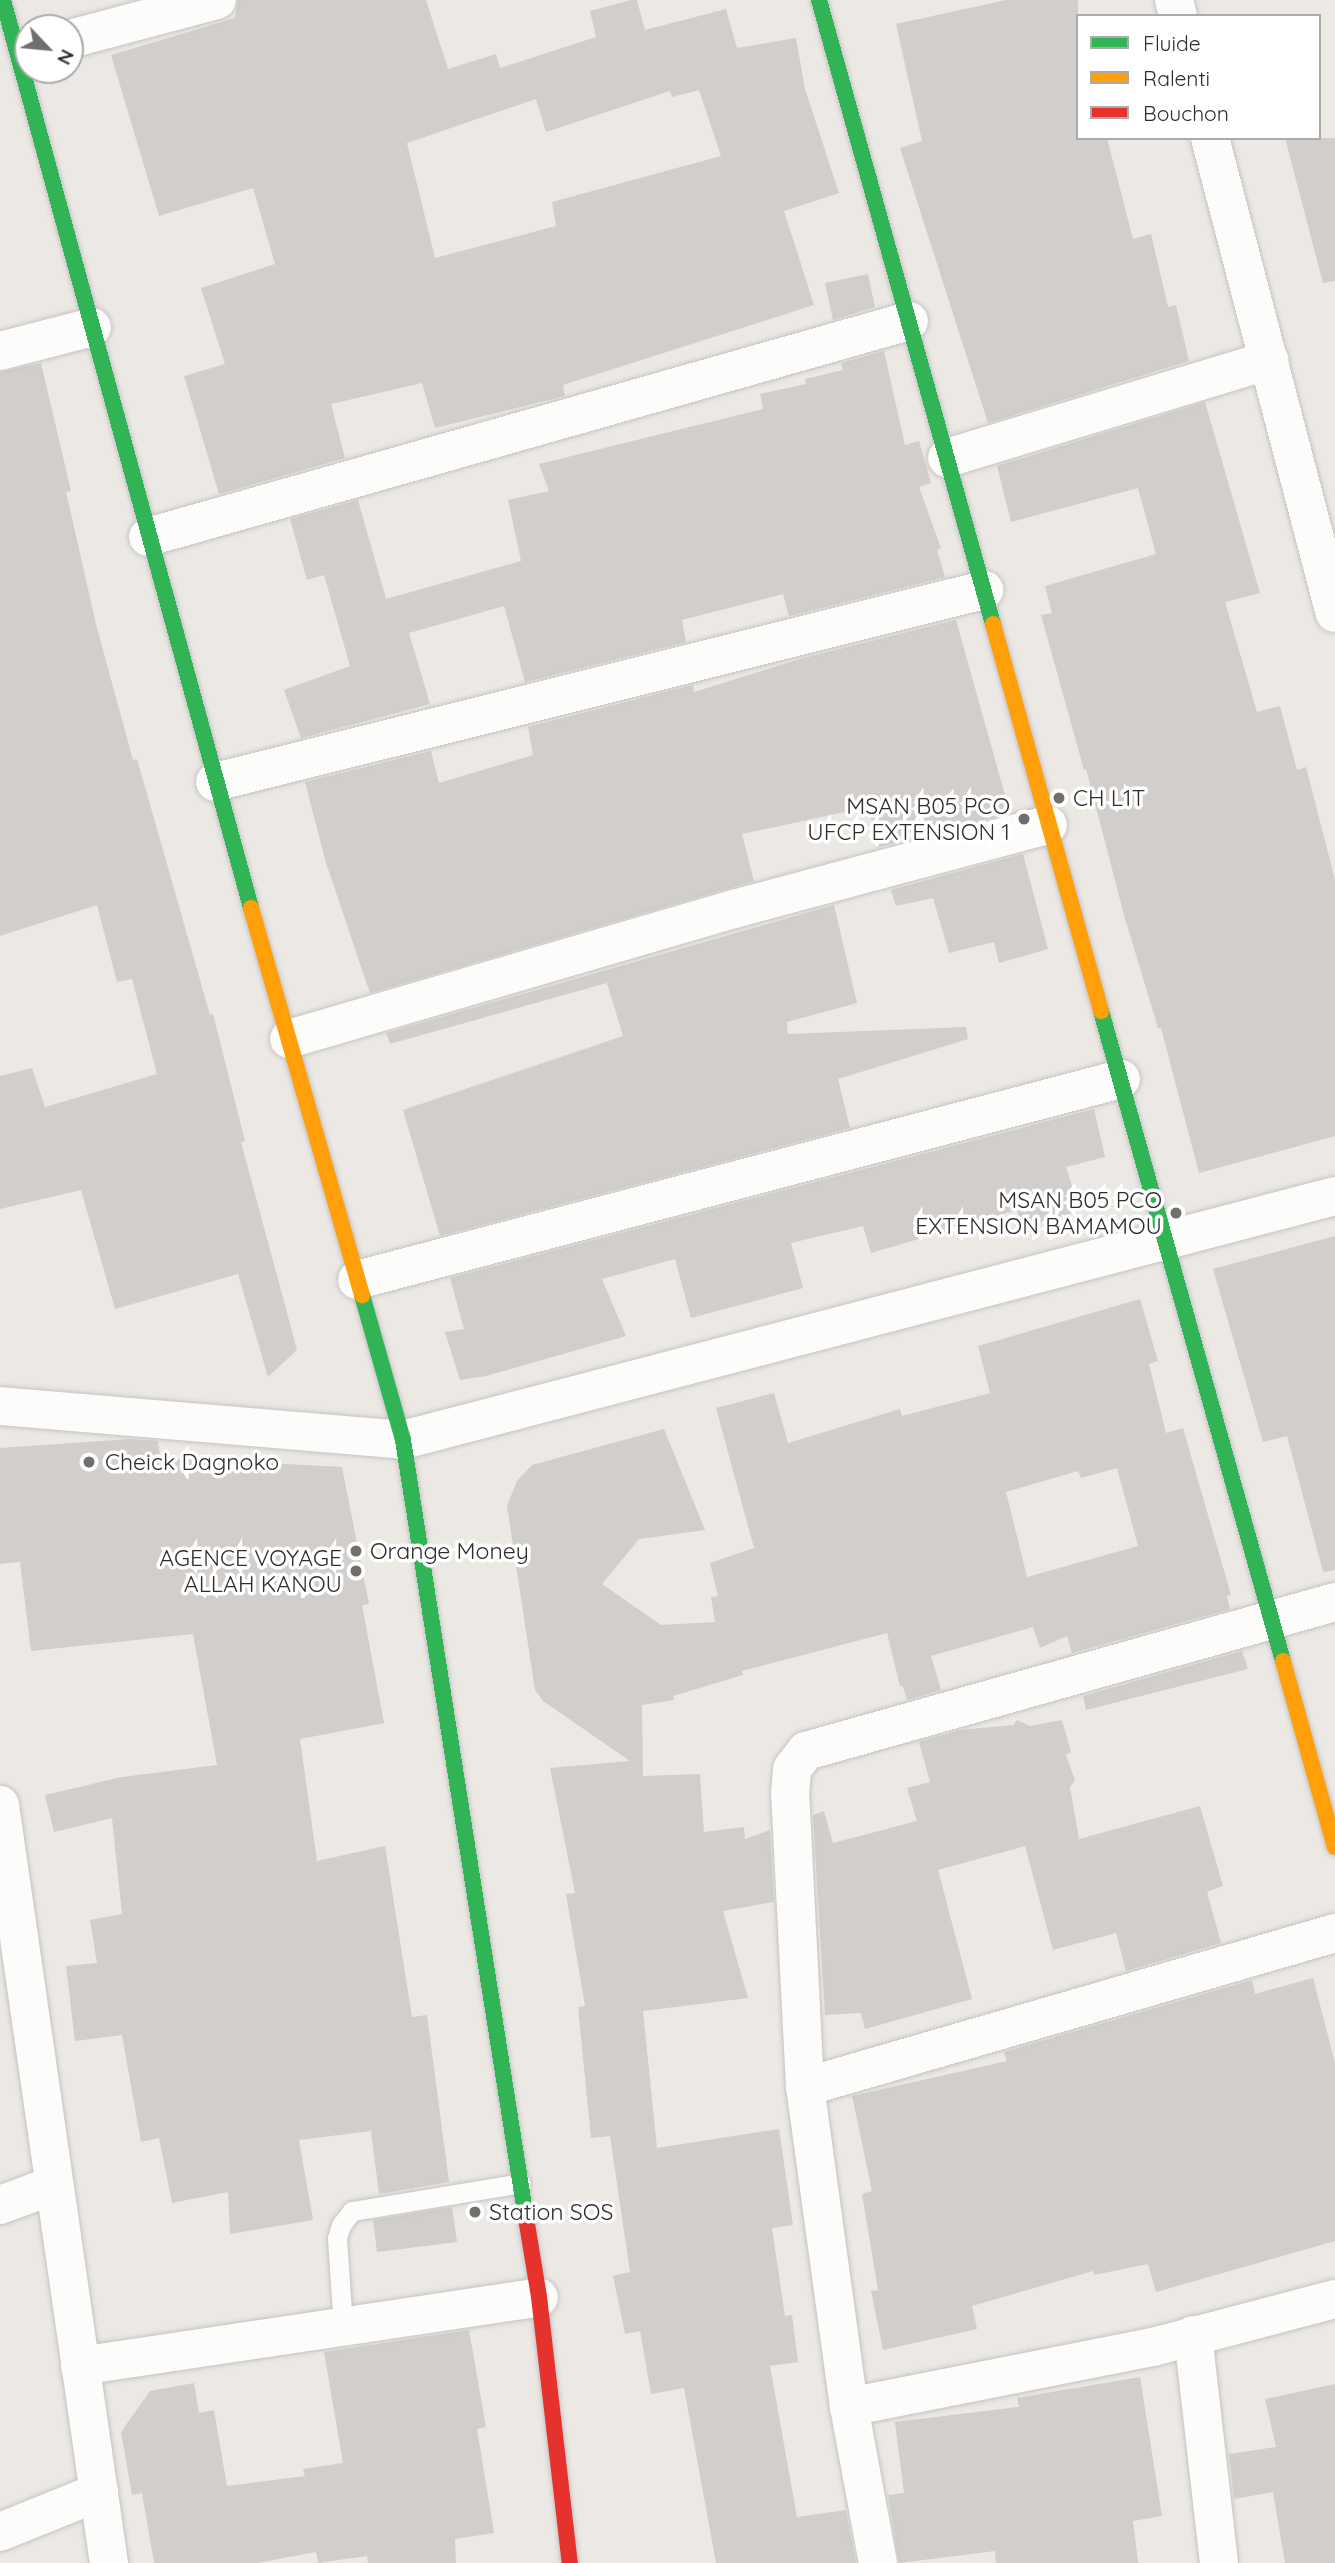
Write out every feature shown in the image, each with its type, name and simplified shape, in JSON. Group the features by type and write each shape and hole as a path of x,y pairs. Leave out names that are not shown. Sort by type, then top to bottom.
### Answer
{"main road":[{"path":"3,0 14,29"},
{"path":"819,0 1335,1847"},
{"path":"31,84 92,327 215,782 403,1440 539,2297 570,2563"}],"street":[{"path":"84,35 217,0"},
{"path":"1211,140 1335,613"},
{"path":"148,537 909,321"},
{"path":"0,351 92,327"},
{"path":"947,458 1269,360"},
{"path":"215,782 984,590"},
{"path":"289,1039 720,913 1048,825"},
{"path":"357,1280 1121,1079"},
{"path":"0,1406 403,1440 1335,1196"},
{"path":"878,2563 849,2407 805,2087 790,1794 792,1769 807,1751 1335,1602"},
{"path":"1,1820 109,2563"},
{"path":"805,2087 1335,1933"},
{"path":"0,2204 54,2185"},
{"path":"80,2366 539,2297"},
{"path":"849,2407 1153,2347 1335,2299"},
{"path":"1193,2335 1219,2563"},
{"path":"0,2532 99,2492"}],"lane":[{"path":"343,2327 337,2238 341,2225 352,2211 521,2183"}],"building":[{"path":"238,0 426,0 448,69 496,54 500,68 596,37 590,11 631,0 637,0 645,30 726,9 737,48 796,38 805,89 839,193 784,211 814,305 563,385 565,396 435,428 422,383 331,404 345,458 219,494 184,376 225,364 201,288 275,264 253,188 159,216 111,55 235,18","holes":["699,90 721,156 552,202 556,226 435,258 407,143 536,99 546,132 670,91 672,97"]},
{"path":"1006,0 1078,0 1076,140 1108,140 1133,239 1151,234 1168,307 1176,305 1189,361 988,423 900,148 922,141 896,24"},
{"path":"1335,138 1335,281 1323,283 1286,140"},
{"path":"868,274 875,307 833,320 825,283"},
{"path":"884,351 905,445 919,441 931,483 919,487 941,548 937,550 945,577 789,616 783,594 682,620 686,642 525,682 504,606 409,633 430,704 301,738 284,690 350,666 324,575 307,580 290,519 358,500 386,599 521,561 508,500 549,491 539,464 763,409 760,394 806,384 805,379 843,370 841,363"},
{"path":"41,363 71,491 66,492 97,628 133,760 137,759 210,1015 213,1014 245,1141 241,1142 297,1350 268,1377 238,1274 115,1309 81,1190 0,1209 0,1076 32,1068 45,1107 157,1074 132,979 117,982 97,905 0,936 0,372"},
{"path":"1205,402 1260,593 1225,602 1257,712 1280,706 1297,770 1306,767 1335,880 1335,1136 1199,1173 1161,1028 1158,1028 1124,915 1086,769 1084,770 1041,615 1052,613 1045,586 1156,554 1138,488 1011,522 997,466"},
{"path":"956,620 1010,813 879,847 868,807 742,834 754,881 370,993 326,863 305,782 431,751 439,783 533,755 528,727 693,685 694,692 800,659"},
{"path":"1023,854 1048,949 999,963 994,942 949,953 933,898 896,906 891,890"},
{"path":"834,905 857,1003 787,1022 788,1034 966,1027 968,1039 838,1079 850,1128 440,1236 403,1110 623,1036 607,983 390,1044 386,1033"},
{"path":"1094,1109 1105,1157 1066,1167 1080,1211 1022,1228 1017,1210 871,1253 863,1226 791,1243 803,1288 691,1318 675,1259 602,1279 626,1336 486,1376 460,1380 445,1332 464,1329 450,1278"},
{"path":"1335,1236 1335,1570 1323,1572 1287,1436 1263,1442 1213,1269"},
{"path":"1140,1299 1158,1361 1149,1364 1166,1433 1183,1428 1231,1595 1227,1596 1230,1609 1072,1653 1067,1636 1040,1648 1033,1627 931,1656 941,1690 907,1700 903,1686 900,1686 887,1633 742,1671 743,1675 673,1696 674,1700 642,1705 643,1776 700,1774 704,1832 744,1827 745,1839 770,1830 774,1902 723,1911 748,1998 643,2011 657,2148 779,2129 793,2225 772,2228 785,2316 792,2315 798,2362 770,2366 797,2517 846,2510 856,2563 716,2563 684,2388 651,2394 640,2331 625,2334 613,2276 630,2272 610,2136 591,2138 578,2007 585,2006 566,1894 575,1893 550,1768 630,1761 543,1701 535,1690 507,1506 517,1481 532,1465 664,1429 705,1530 639,1539 602,1584 661,1625 715,1622 711,1597 718,1596 710,1563 754,1548 716,1408 774,1393 788,1443 900,1409 902,1416 990,1393 978,1346","holes":["1117,1468 1138,1546 1027,1577 1006,1492 1078,1471 1081,1478"]},
{"path":"131,1439 158,1441 160,1457 342,1467 369,1604 362,1605 384,1723 300,1739 317,1861 385,1846 412,2017 427,2015 449,2182 379,2194 371,2131 299,2140 313,2220 230,2234 228,2192 172,2203 159,2138 141,2142 122,2035 75,2041 66,1966 97,1963 90,1920 122,1914 112,1818 54,1832 45,1795 122,1777 217,1765 193,1634 31,1651 20,1562 0,1564 0,1448"},
{"path":"1242,1651 1248,1669 1086,1710 1083,1696"},
{"path":"1017,1720 1030,1726 1062,1720 1071,1752 1066,1755 1075,1780 1070,1787 1079,1839 1200,1806 1223,1886 1207,1892 1221,1943 1126,1971 1116,1933 1053,1950 1025,1846 938,1870 972,1999 865,2029 861,2013 825,2015 813,1815 824,1811 833,1843 917,1821 907,1788 930,1782 919,1742 960,1730 1013,1725"},
{"path":"1313,1978 1335,2063 1335,2241 1156,2292 1148,2264 1094,2275 1093,2271 972,2306 977,2329 883,2350 871,2291 878,2290 862,2194 872,2191 852,2096 1007,2061 1004,2052 1252,1980 1255,1994"},
{"path":"452,2207 457,2242 377,2252 373,2220"},
{"path":"469,2330 486,2427 477,2429 494,2533 455,2539 456,2563 368,2563 367,2556 318,2563 316,2552 257,2563 154,2563 142,2493 132,2495 121,2432 150,2391 194,2383 199,2413 214,2410 227,2486 305,2476 303,2469 343,2463 324,2352"},
{"path":"1140,2377 1162,2516 1133,2521 1138,2563 996,2563 995,2551 899,2563 888,2495 904,2493 895,2422 1019,2407 1017,2398"},
{"path":"1335,2384 1335,2563 1285,2563 1273,2492 1234,2499 1229,2454 1276,2447 1265,2399"}],"traffic: fast":[{"path":"3,0 251,908"},
{"path":"819,0 993,624"},
{"path":"1101,1011 1283,1661"},
{"path":"362,1295 403,1440 525,2212"}],"traffic: slow":[{"path":"993,624 1101,1011"},
{"path":"251,908 362,1295"},
{"path":"1283,1661 1335,1847"}],"traffic: jam":[{"path":"525,2212 539,2297 570,2563"}],"place":[{"name":"CH L1T","path":"1059,798"},
{"name":"MSAN B05 PCO UFCP EXTENSION 1","path":"1024,819"},
{"name":"MSAN B05 PCO EXTENSION BAMAMOU","path":"1176,1213"},
{"name":"Cheick Dagnoko","path":"89,1462"},
{"name":"Orange Money","path":"356,1551"},
{"name":"AGENCE VOYAGE ALLAH KANOU","path":"356,1571"},
{"name":"Station SOS","path":"475,2212"}]}
